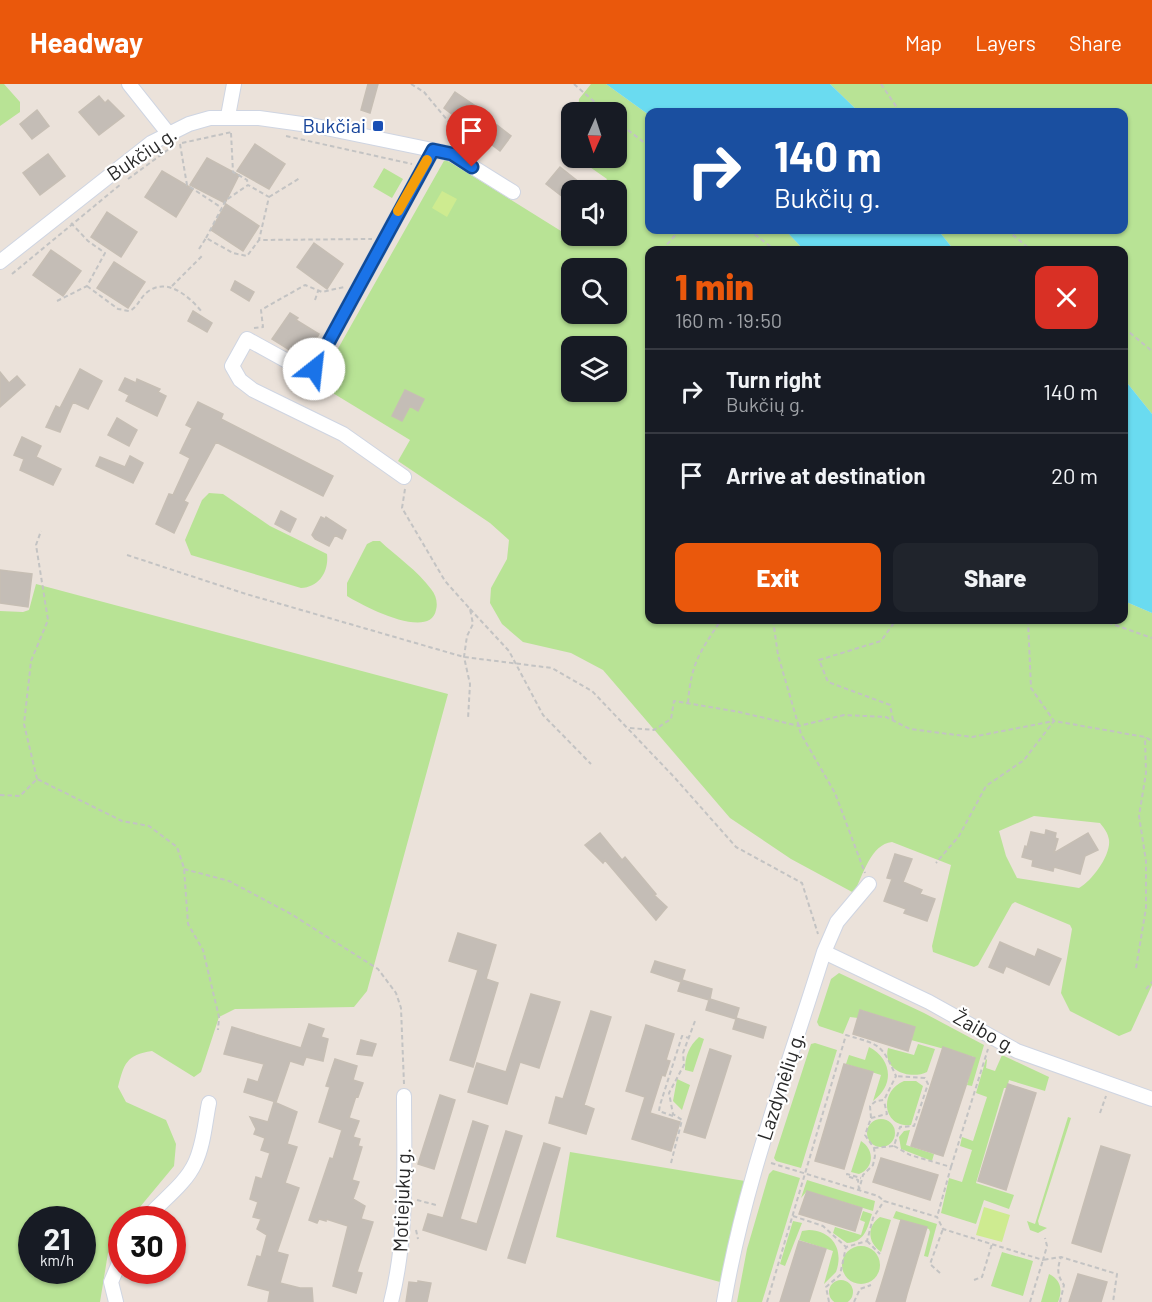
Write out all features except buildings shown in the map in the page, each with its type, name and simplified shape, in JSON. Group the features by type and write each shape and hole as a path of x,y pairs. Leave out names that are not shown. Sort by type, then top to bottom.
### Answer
{"street":[{"path":"129,84 168,133"},
{"path":"228,116 234,84"},
{"name":"Bukčių g.","path":"0,262 151,142 189,124 228,116 316,126 452,154 513,192"},
{"path":"404,477 343,434 253,390 240,380 235,372 233,361 247,339 310,372 314,369 433,150"},
{"name":"Lazdynėlių g.","path":"724,1302 729,1272 758,1159 824,952 837,922 869,884"},
{"name":"Žaibo g.","path":"824,952 937,1006 994,1038 1040,1060 1152,1099"},
{"name":"Motiejukų g.","path":"391,1302 398,1274 403,1234 404,1096"},
{"path":"159,1206 194,1165 200,1150 209,1103"},
{"path":"112,1284 116,1302"}],"path":[{"path":"411,84 424,92 453,127"},
{"path":"574,84 595,102"},
{"path":"881,84 897,108"},
{"path":"228,116 233,172 247,180 248,185 269,196"},
{"path":"627,129 645,143"},
{"path":"12,274 156,157 189,140 239,131"},
{"path":"282,135 423,167"},
{"path":"180,144 187,186 222,208"},
{"path":"206,238 232,253 247,256 259,240 269,196 300,178"},
{"path":"200,249 226,200 248,185"},
{"path":"57,301 87,286 105,253 88,242 62,212"},
{"path":"666,246 676,234"},
{"path":"754,234 770,246"},
{"path":"1012,234 1026,246"},
{"path":"259,240 384,238"},
{"path":"171,287 201,256"},
{"path":"247,339 255,327 263,327 261,310 305,285 322,292 361,282"},
{"path":"87,286 118,309 129,311 133,310 147,292 160,286 171,287 193,301 202,312"},
{"path":"315,300 318,291"},
{"path":"1128,331 1152,351"},
{"path":"404,477 406,488 402,508 445,581 509,651 543,715 591,764"},
{"path":"37,779 24,724 31,662 48,620 36,545 41,531"},
{"path":"127,555 246,594 464,657 552,668 592,691 675,778 736,847 802,883 824,952"},
{"path":"468,719 470,684 464,657 467,636 472,624 470,609"},
{"path":"688,704 690,677 698,654 719,624"},
{"path":"774,624 778,655 799,726 835,793 869,884"},
{"path":"893,624 881,641 819,660 828,682 890,705 894,721"},
{"path":"1028,624 1031,688 1054,721"},
{"path":"1112,624 1152,638"},
{"path":"628,728 654,730 671,719 674,701 739,712 799,726 844,715 886,717 910,729 972,737 1054,721 1145,737 1152,741"},
{"path":"936,863 959,836 986,786 1024,760 1054,721"},
{"path":"1136,968 1146,908 1146,861 1139,816 1146,772 1145,737"},
{"path":"0,795 20,796 37,779"},
{"path":"37,779 122,821 149,826 177,847 184,868 188,924 203,950 219,1017 218,1030"},
{"path":"184,868 229,881 291,914 378,969 396,993 401,1008 404,1096"},
{"path":"1146,989 1152,982"},
{"path":"675,1117 669,1093 684,1065 683,1053 694,1022"},
{"path":"670,1163 682,1120 661,1112 659,1109 680,1039 683,1035 689,1038"},
{"path":"767,1302 846,1035 877,1044 885,1052 896,1076"},
{"path":"994,1038 951,1167 937,1217 943,1229 1043,1260 1061,1257 1117,1274 1113,1302"},
{"path":"894,1146 900,1127 914,1126 928,1084 925,1078 896,1076"},
{"path":"871,1118 887,1114 884,1100 896,1076"},
{"path":"1100,1113 1105,1098"},
{"path":"859,1190 862,1178 873,1165 874,1148 865,1135 871,1118 870,1106 876,1101 884,1100"},
{"path":"874,1148 894,1146 910,1155 951,1167"},
{"path":"758,1159 937,1217"},
{"path":"859,1190 858,1180 847,1176 848,1174 862,1178"},
{"path":"417,1209 417,1200 436,1205"},
{"path":"867,1241 873,1218 884,1201"},
{"path":"793,1216 823,1226 846,1247"},
{"path":"416,1229 418,1239"},
{"path":"940,1273 930,1264 943,1229"},
{"path":"1030,1302 1047,1246 1045,1238"},
{"path":"846,1247 867,1241"},
{"path":"867,1241 880,1254"},
{"path":"974,1280 982,1277 992,1244"},
{"path":"829,1302 826,1287 840,1275 846,1247"},
{"path":"1060,1302 1064,1285 1058,1277 1061,1257"},
{"path":"854,1302 860,1289 870,1285"}],"green space":[{"path":"0,84 4,84 20,102 20,112 0,126"},
{"path":"591,84 606,84 645,112 645,234 789,234 800,246 645,246 645,624 1128,624 1128,603 1152,613 1152,985 1131,1031 1119,1036 1070,1011 1061,993 1072,929 1070,925 1015,902 978,965 974,967 933,952 932,946 951,865 892,842 885,844 878,848 868,861 854,893 791,859 730,818 603,670 571,653 523,642 502,624 490,603 491,588 507,559 509,540 490,523 398,461 410,440 318,384 445,159 561,231 561,246 627,246 627,180 607,179 591,168 627,168 627,102 579,102","holes":["1034,816 1100,823 1108,835 1107,853 1100,867 1079,888 1017,878 1006,856 999,831"]},
{"path":"830,84 1152,84 1152,414 1128,384 1128,246 951,246 941,234 1128,234 1128,108 855,108"},
{"path":"384,168 403,179 392,198 373,187"},
{"path":"442,191 457,199 447,217 432,208"},
{"path":"209,493 223,494 270,526 327,554 322,577 313,585 301,588 191,555 185,540 202,500"},
{"path":"380,541 426,582 435,596 437,605 431,619 409,622 381,613 347,596 347,583 367,544"},
{"path":"36,584 448,694 367,991 354,1007 235,1009 219,1017 201,1072 194,1077 152,1051 137,1055 127,1062 118,1087 126,1102 166,1120 176,1144 174,1166 141,1206 108,1206 108,1253 100,1302 0,1302 0,611 29,610"},
{"path":"839,973 924,1013 984,1045 972,1086 967,1085 974,1057 911,1040 915,1027 861,1010 858,1018 850,1017 843,1034 819,1026 817,1022 831,979"},
{"path":"699,1037 704,1039 693,1072 685,1070 688,1052"},
{"path":"815,1043 837,1050 801,1168 776,1161 774,1158 811,1044"},
{"path":"918,1044 935,1049 927,1072 906,1074 899,1072 889,1063 888,1048 914,1055"},
{"path":"869,1047 882,1058 888,1072 885,1088 873,1101 881,1075 846,1064 849,1055 865,1060"},
{"path":"1002,1055 1049,1077 1045,1091 1009,1080 1007,1088 1004,1088 976,1183 1014,1195 1009,1209 984,1200 976,1224 941,1213 949,1178 962,1182 972,1150 960,1146 962,1137 973,1141 987,1097 976,1093 986,1059 986,1068 995,1071"},
{"path":"677,1079 690,1085 682,1110 673,1101"},
{"path":"904,1081 916,1081 923,1086 911,1125 894,1121 887,1108 890,1093"},
{"path":"1068,1117 1071,1118 1038,1221 1039,1225 1047,1228 1038,1233 1030,1230 1027,1221 1035,1224"},
{"path":"881,1119 891,1123 895,1133 891,1143 881,1147 871,1143 867,1133 871,1123"},
{"path":"910,1130 906,1145 934,1154 932,1161 901,1149 899,1137 904,1131"},
{"path":"861,1141 869,1149 871,1159 868,1168 859,1174 851,1172"},
{"path":"570,1152 745,1181 720,1282 556,1237"},
{"path":"773,1170 800,1178 762,1302 737,1302 747,1249 769,1174"},
{"path":"807,1180 875,1201 873,1211 807,1191 801,1198"},
{"path":"984,1207 1010,1215 1002,1242 976,1235"},
{"path":"863,1211 872,1214 869,1225 858,1240 847,1243 833,1233 835,1227 861,1235 865,1222 860,1220"},
{"path":"896,1211 937,1224 928,1257 924,1256 929,1229 893,1218"},
{"path":"880,1217 891,1220 881,1252 873,1244 870,1235 872,1225"},
{"path":"793,1221 802,1223 785,1266 780,1264"},
{"path":"802,1231 817,1231 830,1238 839,1256 836,1272 824,1284 833,1251 799,1240"},
{"path":"861,1246 874,1252 880,1265 874,1278 861,1284 848,1278 842,1265 848,1252"},
{"path":"1002,1252 1033,1261 1023,1296 991,1286"},
{"path":"1049,1274 1060,1286 1058,1302 1041,1302"},
{"path":"846,1281 852,1287 850,1301 836,1303 832,1301 829,1292 832,1283"}],"water":[{"path":"606,84 830,84 855,108 645,108 645,112"},
{"path":"789,234 941,234 951,246 800,246"},
{"path":"1128,384 1152,414 1152,613 1128,603"}],"slow traffic":[{"path":"398,211 427,160"}],"place":[{"name":"Bukčiai","path":"378,126"}],"route":[{"path":"314,369 398,210 433,150 452,154 472,167"}]}
